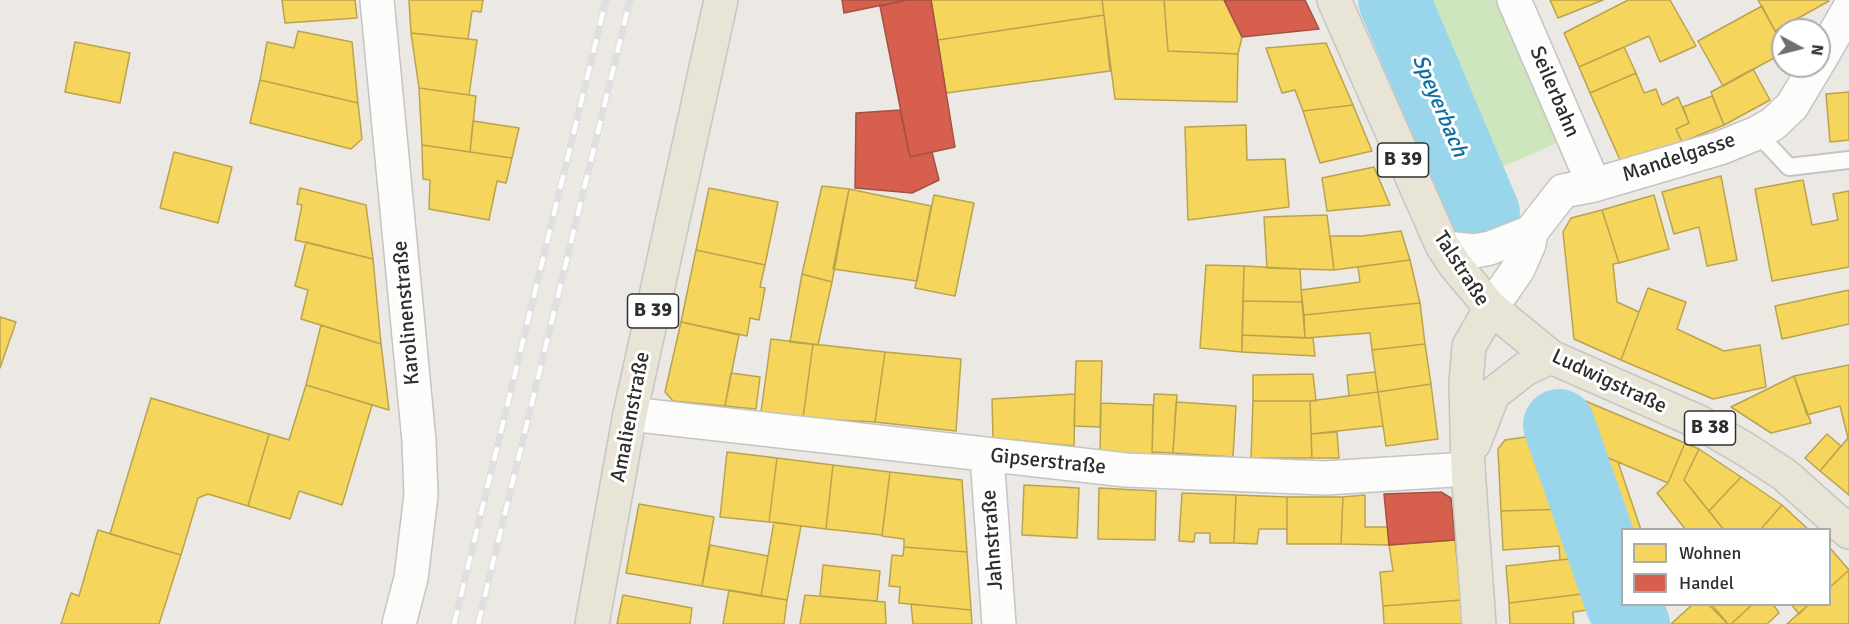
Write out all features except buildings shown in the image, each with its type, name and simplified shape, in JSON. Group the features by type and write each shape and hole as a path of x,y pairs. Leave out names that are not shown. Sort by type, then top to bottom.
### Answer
{"main road":[{"name":"Amalienstraße","path":"592,624 630,414 721,0"},
{"name":"Talstraße","path":"1334,0 1418,194 1444,248 1469,283 1491,308 1469,346 1466,384 1468,469 1479,624"},
{"name":"Ludwigstraße","path":"1491,308 1551,357 1699,422 1746,449 1785,475 1849,532"},
{"path":"1468,469 1481,422 1493,394 1525,369 1551,357"}],"street":[{"name":"Karolinenstraße","path":"377,0 419,441 422,495 411,578 399,624"},
{"name":"Seilerbahn","path":"1514,0 1594,185"},
{"path":"1831,40 1849,9"},
{"name":"Mandelgasse","path":"1491,308 1518,269 1529,244 1531,232 1563,191 1594,185 1720,148 1757,133 1773,124 1792,106 1809,78"},
{"path":"1444,248 1475,251 1531,232"},
{"name":"Gipserstraße","path":"630,414 1126,470 1226,476 1325,478 1468,469"},
{"name":"Jahnstraße","path":"987,456 999,624"}],"lane":[{"path":"1757,133 1790,167 1849,160"}],"green space":[{"path":"1410,0 1496,0 1559,142 1484,175"}],"waterway":[{"name":"Speyerbach","path":"1394,0 1484,213"},
{"name":"Speyerbach","path":"1559,425 1621,602"},
{"name":"Speyerbach","path":"1623,606 1634,624"}],"railway":[{"path":"454,624 606,0"},
{"path":"478,624 630,0"}]}
